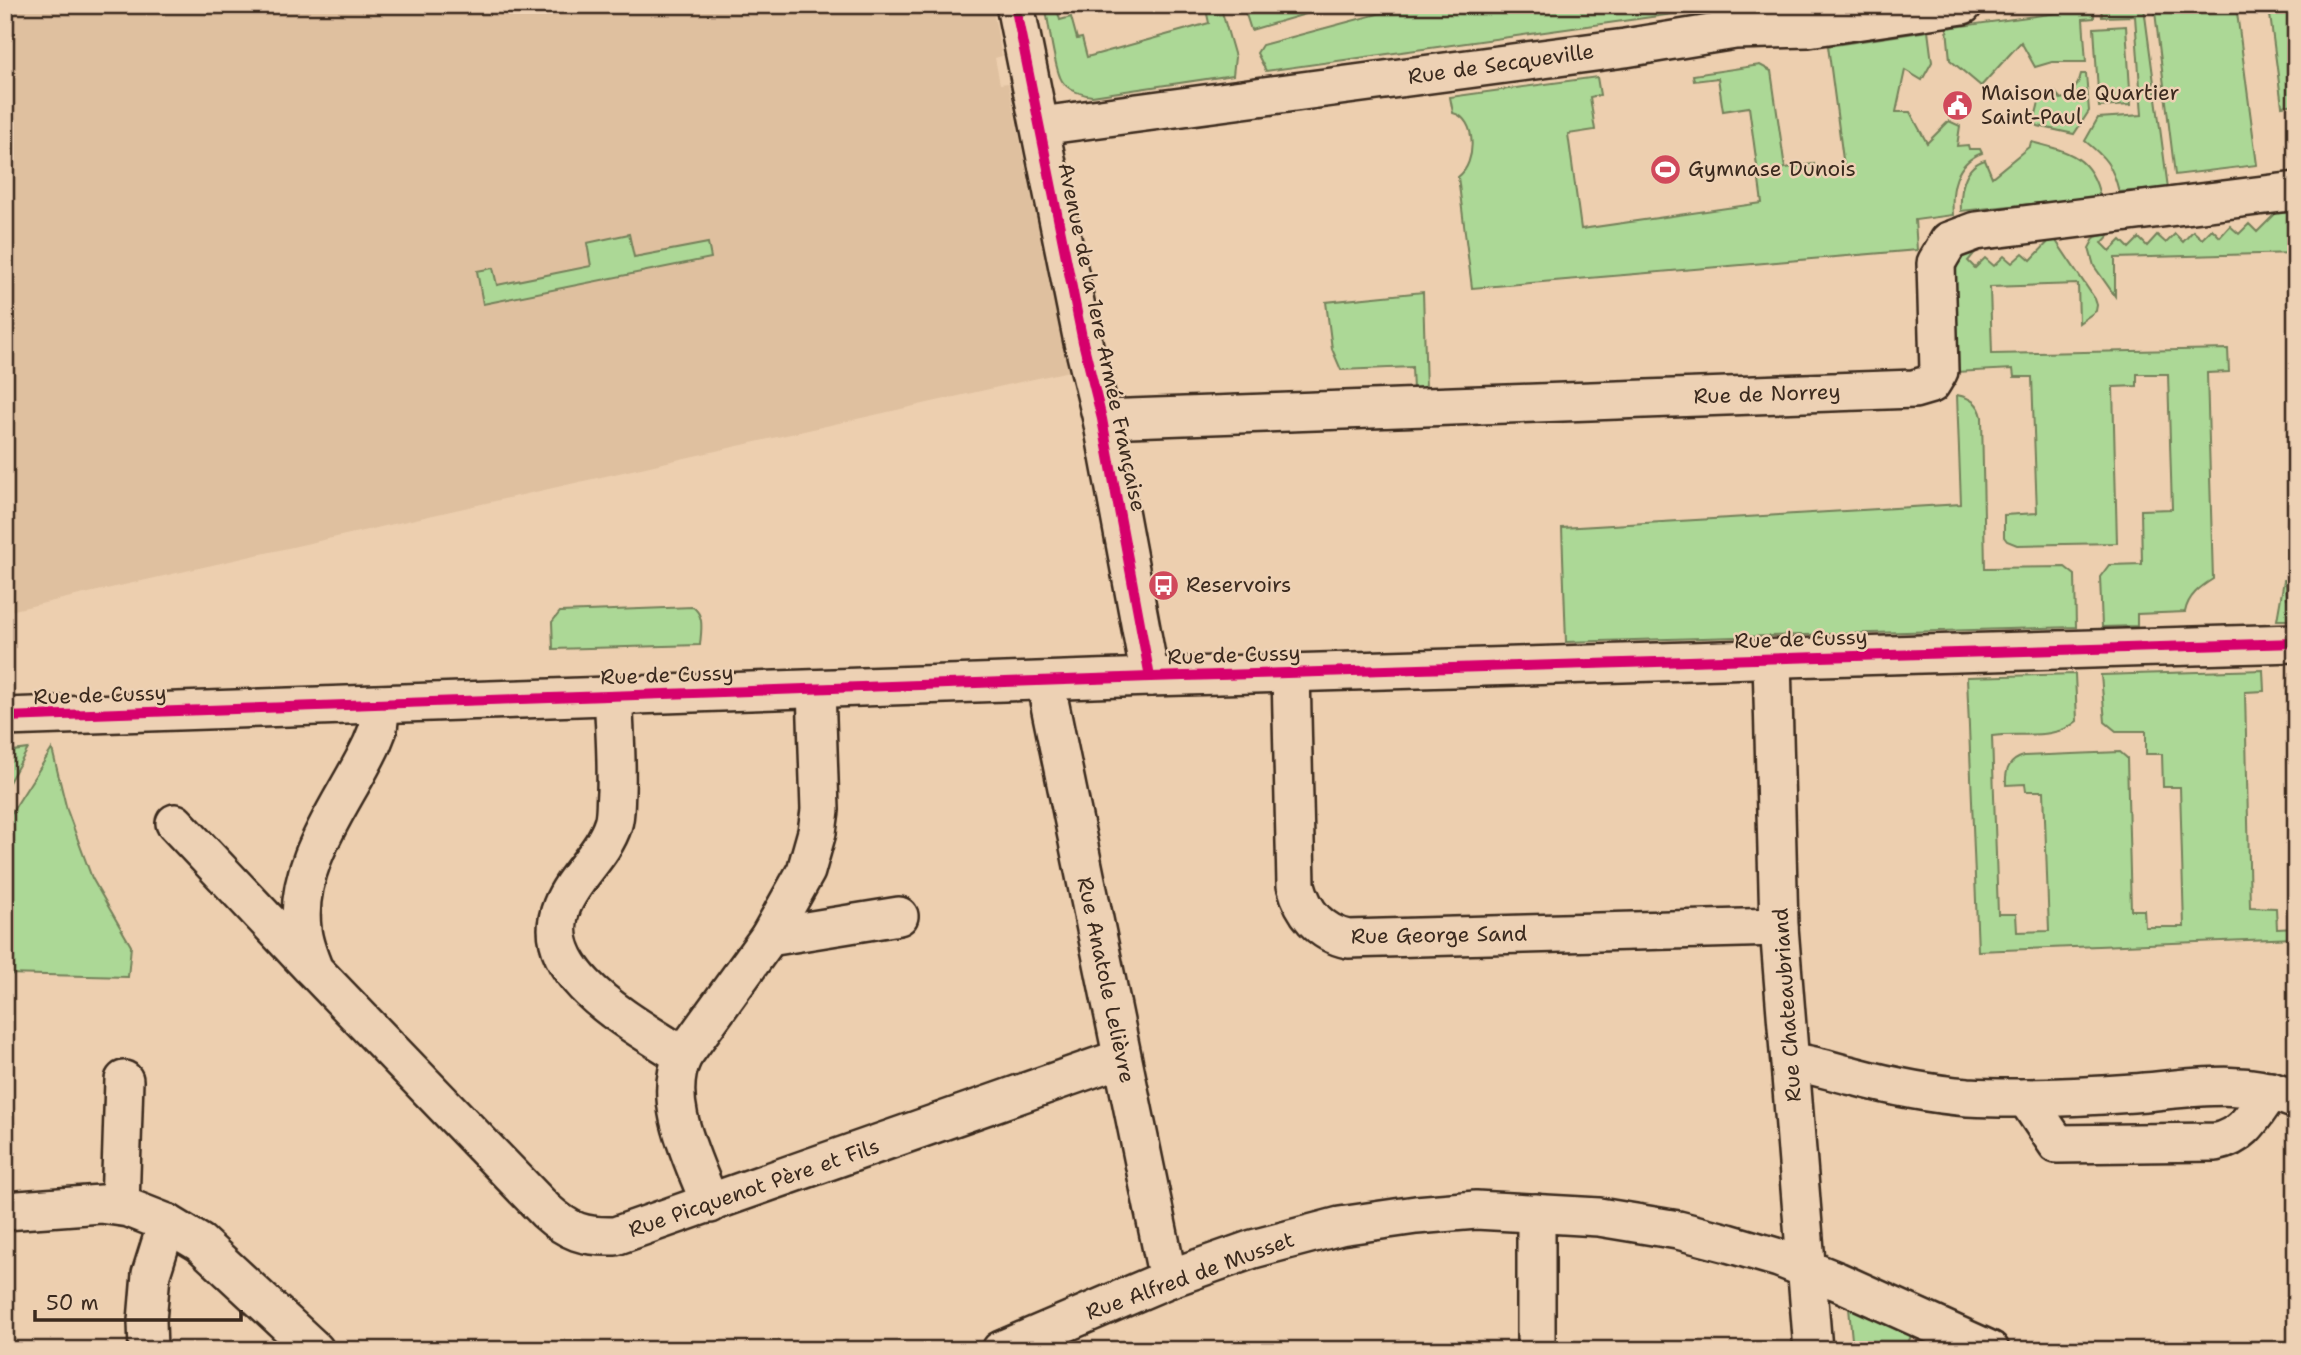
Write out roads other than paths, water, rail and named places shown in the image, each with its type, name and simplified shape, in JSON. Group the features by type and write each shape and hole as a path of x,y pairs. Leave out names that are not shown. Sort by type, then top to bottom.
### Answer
{"street":[{"name":"Avenue de la 1ere Armée Française","path":"1015,5 1083,342 1102,419 1150,677"},
{"name":"Rue de Secqueville","path":"1040,127 1611,50 1732,18 1808,28 1962,5"},
{"name":"Rue de Norrey","path":"1102,419 1914,389 1931,384 1939,371 1936,263 1950,240 1976,231 2296,191"},
{"name":"Rue de Cussy","path":"5,717 1150,677 2296,643"},
{"name":"Rue Chateaubriand","path":"1772,659 1779,927 1813,1350"},
{"name":"Rue George Sand","path":"1291,673 1296,885 1309,916 1319,926 1338,937 1348,939 1779,927"},
{"name":"Rue Anatole Lelièvre","path":"1045,681 1168,1279"},
{"path":"710,1204 676,1109 675,1077 683,1056 769,937 806,871 820,810 816,689"},
{"path":"613,696 617,768 614,822 606,841 561,906 557,933 562,955 589,990 612,1009 683,1056"},
{"name":"Rue Picquenot Père et Fils","path":"314,970 302,928 302,897 307,873 372,744 378,729 381,704"},
{"name":"Rue Picquenot Père et Fils","path":"175,823 546,1211 573,1231 591,1237 615,1236 710,1204 1122,1058"},
{"path":"769,937 899,916"},
{"path":"1791,1062 1814,1065 1909,1089 1966,1097 2026,1098 2238,1086 2283,1096"},
{"path":"120,1206 124,1080"},
{"path":"2026,1098 2057,1144 2216,1142 2230,1139 2241,1132 2283,1096"},
{"path":"5,1211 102,1204 120,1206 167,1223 200,1243 315,1350"},
{"name":"Rue Alfred de Musset","path":"1001,1350 1168,1279 1253,1249 1340,1226 1476,1210 1599,1217 1678,1230 1779,1258 1808,1269 1990,1350"},
{"path":"1536,1213 1536,1350"},
{"path":"148,1350 147,1321 151,1274 167,1223"}],"place":[{"name":"Maison de Quartier Saint-Paul","path":"1958,105"},
{"name":"Gymnase Dunois","path":"1665,169"},
{"name":"Reservoirs","path":"1163,585"}]}
